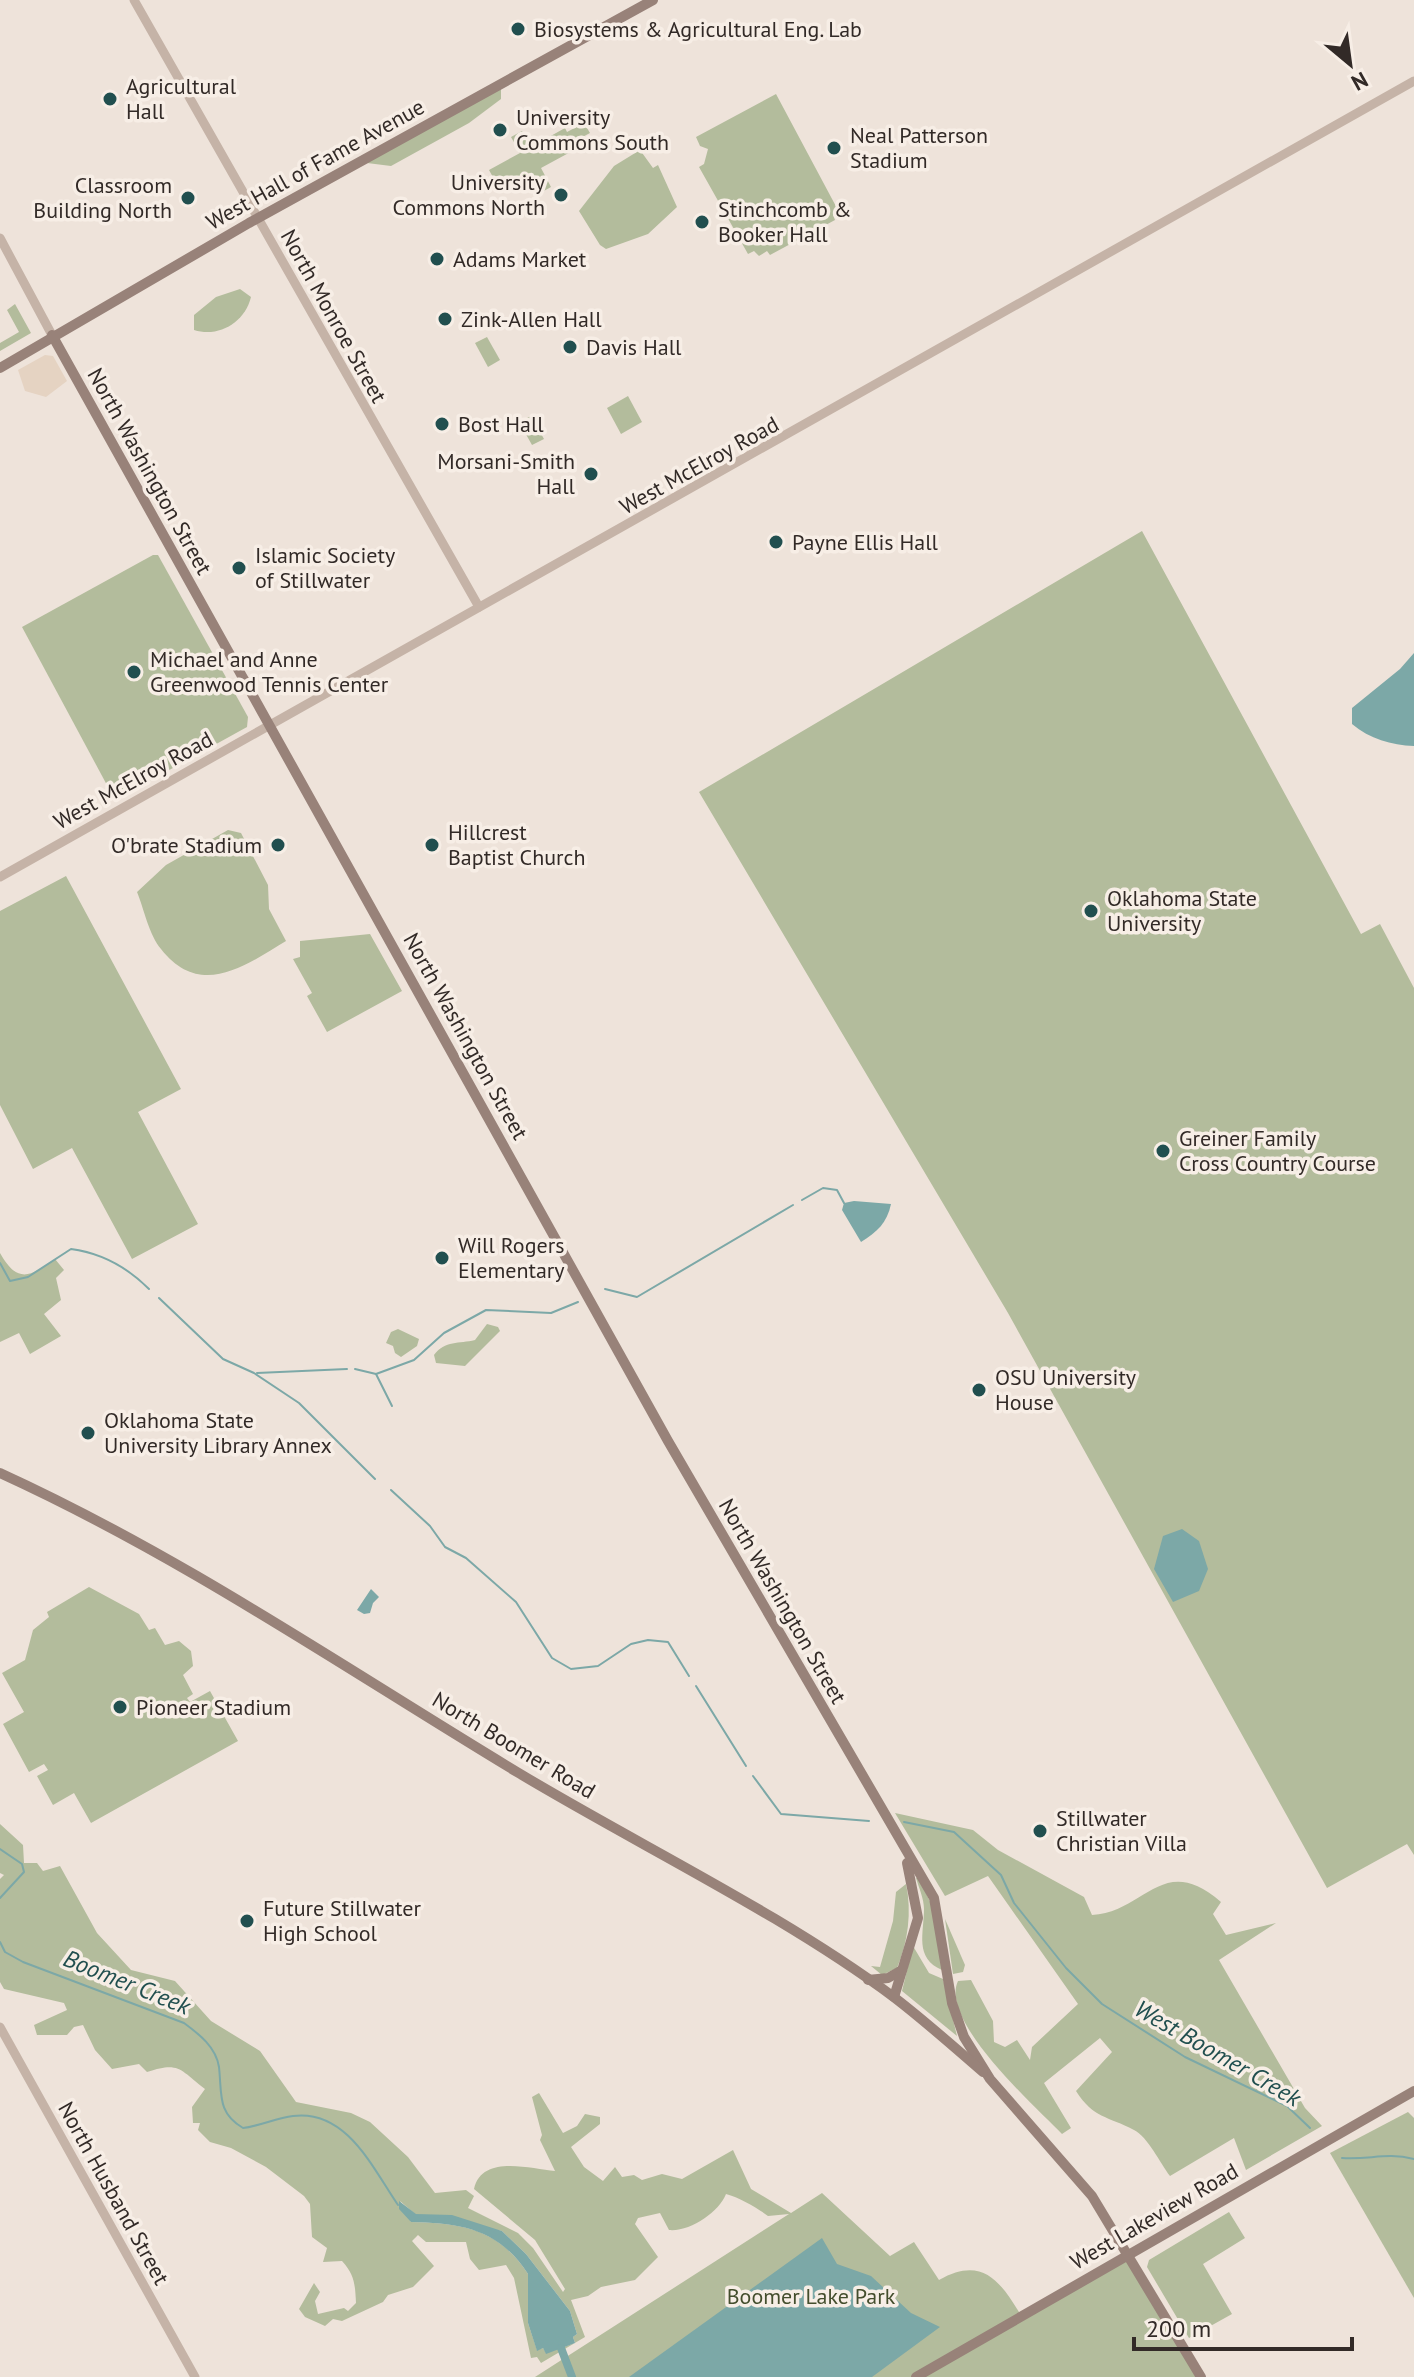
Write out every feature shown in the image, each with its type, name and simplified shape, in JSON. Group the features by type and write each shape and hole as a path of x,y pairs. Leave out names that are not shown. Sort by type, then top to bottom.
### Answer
{"main road":[{"name":"West Hall of Fame Avenue","path":"0,368 258,218 653,0"},
{"name":"North Washington Street","path":"52,335 668,1441 903,1850 934,1898 952,2003 964,2037 990,2079 1085,2186 1130,2254 1201,2377"},
{"name":"North Boomer Road","path":"0,1473 92,1515 200,1577 545,1789 796,1933 894,1997 990,2079"},
{"name":"North Washington Street","path":"894,1997 918,1918 903,1850"},
{"path":"868,1980 888,1978 902,1970"},
{"name":"West Lakeview Road","path":"916,2377 1414,2091"}],"street":[{"name":"North Monroe Street","path":"134,0 479,607"},
{"name":"West McElroy Road","path":"0,877 1414,81"},
{"name":"North Washington Street","path":"0,238 52,335"},
{"name":"North Husband Street","path":"0,2027 195,2377"}],"green space":[{"path":"501,84 501,99 469,123 391,166 359,162"},
{"path":"776,94 839,212 833,215 835,220 770,255 767,251 759,256 754,251 748,254 699,167 704,164 708,149 700,146 696,137"},
{"path":"584,123 590,133 573,142 576,149 541,168 551,187 542,192 531,173 500,190 489,170 520,153 511,137 522,131 531,147 565,128 567,132"},
{"path":"640,150 653,168 658,165 677,207 648,234 606,249 600,245 579,211 614,166"},
{"path":"240,289 251,297 237,321 213,332 194,330 194,315 216,297"},
{"path":"15,304 31,333 0,351 0,343 19,332 7,310"},
{"path":"487,337 500,360 488,367 475,343"},
{"path":"628,396 642,422 621,434 607,408"},
{"path":"531,416 544,439 532,445 519,422"},
{"name":"Greiner Family Cross Country Course","path":"1142,531 1361,934 1380,924 1414,988 1414,1855 1407,1844 1327,1888 1008,1313 699,792"},
{"name":"Michael and Anne Greenwood Tennis Center","path":"158,555 248,717 247,727 115,800 22,627"},
{"path":"228,830 241,833 268,885 269,909 286,941 239,968 207,975 191,972 176,964 161,949 137,892 166,865"},
{"path":"66,876 181,1089 138,1112 198,1224 132,1259 72,1148 33,1169 0,1105 0,911"},
{"path":"370,934 402,991 327,1032 307,996 312,993 293,959 300,957 300,941"},
{"path":"0,1253 18,1273 31,1273 55,1259 64,1270 56,1278 61,1300 44,1314 61,1336 30,1354 19,1333 0,1342"},
{"path":"487,1324 498,1327 500,1331 465,1366 436,1363 434,1355 438,1350 475,1340"},
{"path":"398,1329 419,1339 417,1346 401,1357 395,1353 393,1346 386,1343 391,1332"},
{"name":"Pioneer Stadium","path":"89,1587 139,1614 149,1630 155,1628 165,1645 179,1641 191,1651 193,1666 183,1675 193,1694 187,1698 190,1702 210,1691 238,1741 91,1823 74,1793 53,1805 37,1776 48,1770 44,1764 29,1772 3,1724 24,1712 2,1673 25,1660 33,1630 49,1617 47,1612"},
{"path":"895,1813 973,1830 998,1850 1084,1897 1092,1915 1127,1905 1168,1883 1184,1882 1201,1888 1221,1902 1213,1914 1226,1935 1276,1923 1219,1960 1305,2108 1322,2126 1246,2170 1234,2138 1170,2176 1139,2133 1095,2112 1076,2091 1112,2052 1100,2038 1044,2083 1071,2128 1062,2134 1013,2084 976,2040 956,1998 958,1981 971,1980 993,2021 994,2042 1005,2047 1017,2040 1030,2060 1032,2047 1078,2004 988,1876 945,1896"},
{"name":"Boomer Lake Park","path":"0,1824 23,1845 24,1863 37,1863 43,1871 60,1866 97,1933 131,1970 175,1981 211,2021 260,2051 296,2102 351,2113 370,2122 408,2157 435,2193 466,2190 474,2196 468,2208 518,2233 533,2248 563,2292 565,2289 535,2240 474,2189 479,2178 497,2167 555,2171 540,2140 542,2135 532,2097 539,2093 563,2133 577,2126 585,2114 600,2117 600,2124 571,2147 584,2167 603,2181 615,2167 622,2177 634,2175 642,2180 662,2174 682,2179 733,2150 751,2189 791,2213 822,2193 890,2256 914,2242 939,2280 954,2273 979,2271 998,2283 1022,2317 1130,2255 1199,2377 535,2377 789,2214 768,2216 726,2194 710,2214 686,2228 669,2230 660,2213 638,2218 635,2224 658,2257 635,2280 601,2287 588,2296 571,2300 585,2337 575,2343 541,2363 537,2357 531,2358 514,2278 506,2265 479,2270 470,2259 466,2242 426,2242 418,2235 412,2241 434,2266 413,2287 388,2295 383,2302 342,2321 333,2319 325,2326 305,2317 299,2309 314,2283 320,2292 315,2301 318,2314 344,2308 348,2311 356,2303 350,2271 342,2261 323,2262 327,2248 312,2237 310,2204 304,2196 266,2167 231,2148 210,2142 198,2130 200,2123 193,2123 192,2107 205,2089 179,2069 166,2067 147,2072 139,2064 112,2069 95,2050 83,2025 74,2027 67,2035 37,2035 34,2025 67,2010 64,2003 4,1989 0,1982 0,1879 4,1875 0,1873","holes":["400,2201 415,2214 502,2231 526,2254 570,2311 577,2334 573,2337 575,2343 546,2353 543,2348 537,2350 528,2323 528,2274 517,2259 505,2247 478,2232 447,2224 411,2222"]},
{"path":"916,1878 919,1878 933,1908 942,1970 927,1959 924,1952 924,1905"},
{"path":"906,1884 909,1916 904,1948 897,1968 882,1975 871,1966 880,1967 893,1921 896,1892"},
{"path":"945,1919 965,1965 963,1972 953,1974"},
{"path":"913,1946 929,1973 943,1979 957,2036 902,1991"},
{"path":"1408,2112 1414,2118 1414,2298 1330,2153"},
{"path":"1229,2212 1245,2238 1203,2264 1232,2314 1189,2338 1147,2267 1149,2260"}],"shaded area":[{"path":"45,355 53,356 67,381 46,397 25,391 18,370"}],"water":[{"path":"1414,653 1414,746 1381,740 1352,724 1352,708 1400,669"},
{"path":"844,1203 891,1204 880,1226 861,1242 842,1210"},
{"path":"1182,1529 1199,1541 1208,1569 1199,1591 1173,1602 1154,1569 1163,1536"},
{"path":"371,1589 379,1597 370,1613 364,1614 357,1610"},
{"path":"399,2201 416,2214 452,2215 502,2231 526,2254 570,2311 577,2334 573,2337 575,2343 546,2354 543,2348 537,2351 528,2323 528,2274 505,2247 462,2227 411,2222 399,2209"},
{"path":"822,2238 837,2264 871,2276 911,2313 940,2327 872,2377 629,2377"}],"waterway":[{"path":"802,1200 823,1188 837,1190 844,1203"},
{"path":"605,1289 637,1297 793,1205"},
{"path":"0,1263 10,1281 28,1277 71,1249 113,1263 149,1289"},
{"path":"159,1298 223,1359 254,1373 299,1403 375,1479"},
{"path":"376,1374 414,1360 444,1333 486,1310 551,1313 578,1302"},
{"path":"257,1373 347,1369"},
{"path":"355,1369 376,1374 392,1406"},
{"path":"391,1490 430,1526 445,1547 466,1558 516,1602 552,1658 571,1669 598,1666 631,1644 648,1640 668,1642 689,1676"},
{"path":"696,1686 746,1766"},
{"path":"753,1776 781,1814 869,1821"},
{"name":"West Boomer Creek","path":"904,1822 954,1832 1001,1875 1014,1903 1066,1968 1102,2004 1185,2057 1287,2106 1310,2128"},
{"name":"Boomer Creek","path":"0,1849 22,1864 24,1872 0,1898"},
{"name":"Boomer Creek","path":"0,1942 5,1952 23,1962 184,2023 211,2047 219,2067 222,2102 235,2122 243,2128 293,2116 312,2116 329,2122 356,2144 398,2205"},
{"name":"West Boomer Creek","path":"1342,2158 1395,2156 1414,2159"},
{"name":"Boomer Creek","path":"561,2348 572,2377"}],"place":[{"name":"Biosystems & Agricultural Eng. Lab","path":"518,29"},
{"name":"Agricultural Hall","path":"110,99"},
{"name":"University Commons South","path":"500,130"},
{"name":"Neal Patterson Stadium","path":"834,148"},
{"name":"University Commons North","path":"561,195"},
{"name":"Classroom Building North","path":"188,198"},
{"name":"Stinchcomb & Booker Hall","path":"702,222"},
{"name":"Adams Market","path":"437,259"},
{"name":"Zink-Allen Hall","path":"445,319"},
{"name":"Davis Hall","path":"570,347"},
{"name":"Bost Hall","path":"442,424"},
{"name":"Morsani-Smith Hall","path":"591,474"},
{"name":"Payne Ellis Hall","path":"776,542"},
{"name":"Islamic Society of Stillwater","path":"239,568"},
{"name":"Michael and Anne Greenwood Tennis Center","path":"134,672"},
{"name":"O'brate Stadium","path":"278,845"},
{"name":"Hillcrest Baptist Church","path":"432,845"},
{"name":"Oklahoma State University","path":"1091,911"},
{"name":"Greiner Family Cross Country Course","path":"1163,1151"},
{"name":"Will Rogers Elementary","path":"442,1258"},
{"name":"OSU University House","path":"979,1390"},
{"name":"Oklahoma State University Library Annex","path":"88,1433"},
{"name":"Pioneer Stadium","path":"120,1707"},
{"name":"Stillwater Christian Villa","path":"1040,1831"},
{"name":"Future Stillwater High School","path":"247,1921"}]}
